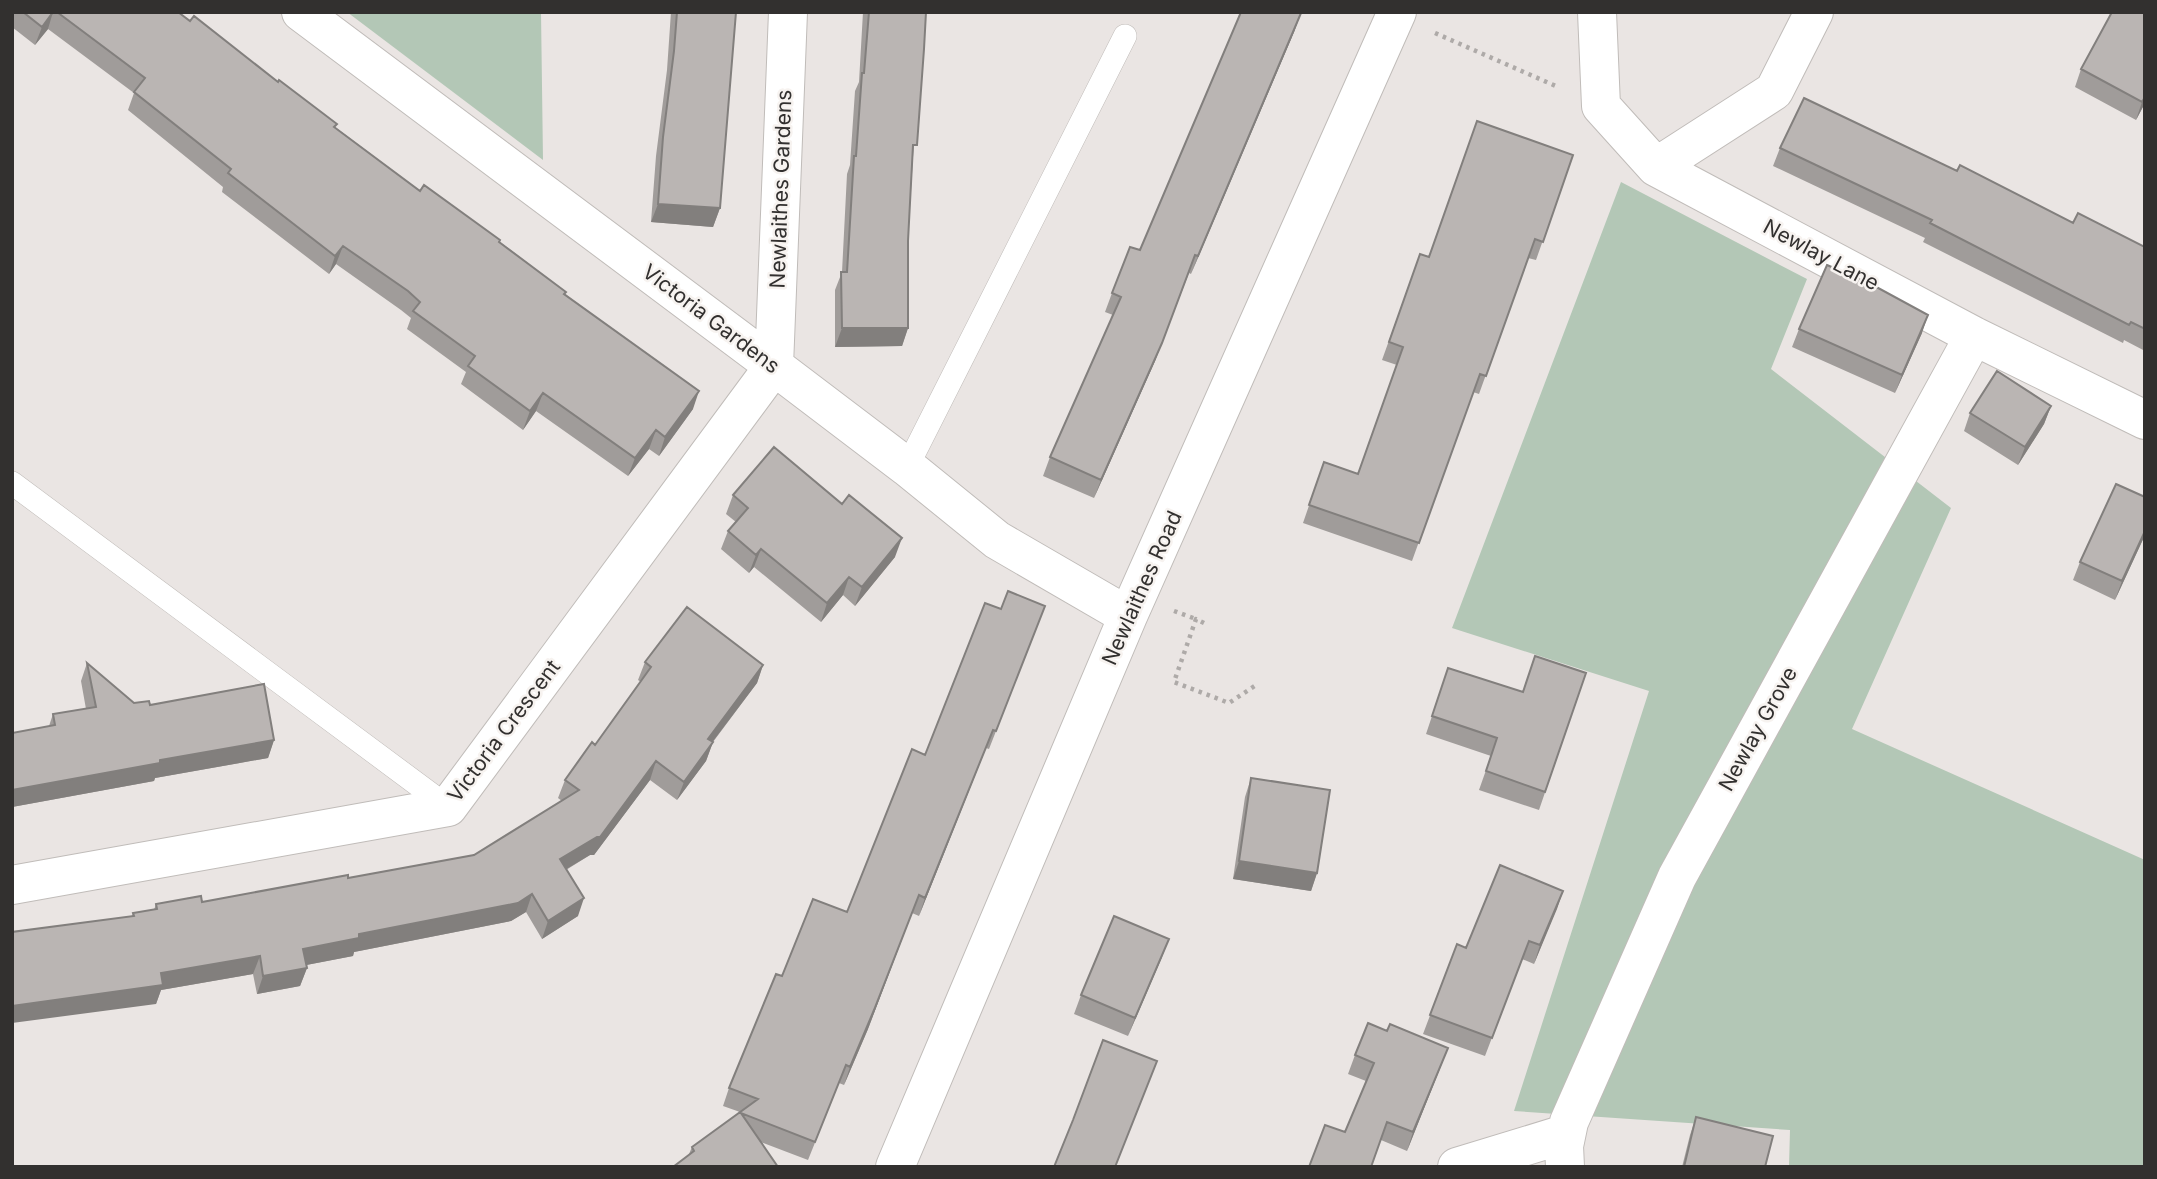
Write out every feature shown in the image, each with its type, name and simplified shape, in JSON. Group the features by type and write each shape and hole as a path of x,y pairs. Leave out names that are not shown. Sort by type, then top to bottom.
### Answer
{"street":[{"name":"Victoria Gardens","path":"302,12 774,366 997,540 1128,616"},
{"name":"Newlaithes Gardens","path":"774,366 788,12"},
{"path":"1597,12 1601,106"},
{"path":"1657,167 1774,91 1814,12"},
{"name":"Newlaithes Road","path":"895,1167 1128,616 1396,14"},
{"name":"Newlay Lane","path":"1601,106 1657,167 1974,336 2145,420"},
{"name":"Newlay Grove","path":"1457,1167 1565,1150 1677,877 1974,336"},
{"name":"Victoria Crescent","path":"12,885 448,807 774,366"}],"lane":[{"path":"906,467 1125,36"},
{"path":"12,483 448,807"}],"path":[{"path":"1396,14 1601,106"},
{"path":"1204,623 1196,619 1174,682 1229,703 1256,685"}],"green space":[{"path":"347,12 541,12 543,160"},
{"path":"1621,182 1807,279 1771,369 1951,508 1852,729 2145,860 2145,1167 1789,1167 1790,1130 1514,1111 1649,691 1452,628"}],"building":[{"path":"23,12 53,12 42,27"},
{"path":"57,12 178,12 190,21 194,16 337,124 334,127 420,191 424,185 500,240 499,242 566,292 564,294 699,391 665,437 656,430 635,458 543,393 530,411 468,366 475,356 413,311 420,302 408,291 343,246 335,256 228,173 231,169 134,92 145,78"},
{"path":"677,12 736,12 720,208 658,204"},
{"path":"869,12 926,12 917,145 913,145 908,241 908,328 842,328 841,272 847,272 854,156"},
{"path":"1241,12 1301,13 1198,256 1195,255 1162,343 1101,480 1050,457 1121,297 1112,293 1130,247 1140,250"},
{"path":"2112,12 2145,12 2145,97 2142,102 2081,69"},
{"path":"1804,98 1957,171 1960,165 2073,223 2078,213 2145,247 2145,329 2131,322 2129,325 1930,223 1932,220 1780,148"},
{"path":"1477,121 1573,155 1543,242 1535,239 1486,376 1480,374 1419,543 1309,505 1324,462 1358,474 1403,347 1389,342 1420,254 1429,257"},
{"path":"1827,265 1869,283 1928,315 1902,375 1799,329"},
{"path":"1997,371 2051,406 2025,447 1970,413"},
{"path":"774,447 842,504 849,495 902,538 862,587 849,577 827,603 761,549 756,555 728,531 748,508 733,495"},
{"path":"2116,484 2145,497 2145,531 2122,581 2080,562"},
{"path":"1008,591 1045,606 996,731 993,730 925,898 919,895 850,1067 846,1065 815,1142 741,1113 778,1167 673,1167 694,1151 692,1147 758,1099 729,1088 776,974 782,976 813,899 847,912 912,749 925,755 985,603 1001,609"},
{"path":"687,607 763,665 708,739 713,742 684,782 656,761 600,837 560,859 584,898 548,921 532,894 518,903 359,934 359,938 303,949 307,968 263,976 260,956 161,973 163,985 12,1006 12,932 134,916 133,913 157,909 156,904 201,896 202,902 474,855 579,790 565,780 592,742 595,745 651,667 645,662"},
{"path":"1535,656 1586,673 1545,792 1486,771 1497,738 1432,716 1448,668 1523,692"},
{"path":"87,663 134,703 149,701 150,705 264,684 274,740 12,790 12,733 55,725 53,714 96,707"},
{"path":"1251,778 1330,790 1317,873 1239,861"},
{"path":"1500,865 1563,891 1540,945 1529,941 1492,1038 1430,1015 1457,944 1466,948"},
{"path":"1114,916 1169,939 1135,1018 1081,995"},
{"path":"1368,1023 1387,1031 1390,1024 1448,1048 1413,1132 1387,1122 1371,1167 1309,1167 1325,1125 1345,1132 1374,1063 1355,1055"},
{"path":"1103,1040 1157,1061 1115,1167 1054,1167 1073,1120"},
{"path":"1696,1117 1773,1136 1765,1167 1684,1167"}]}
